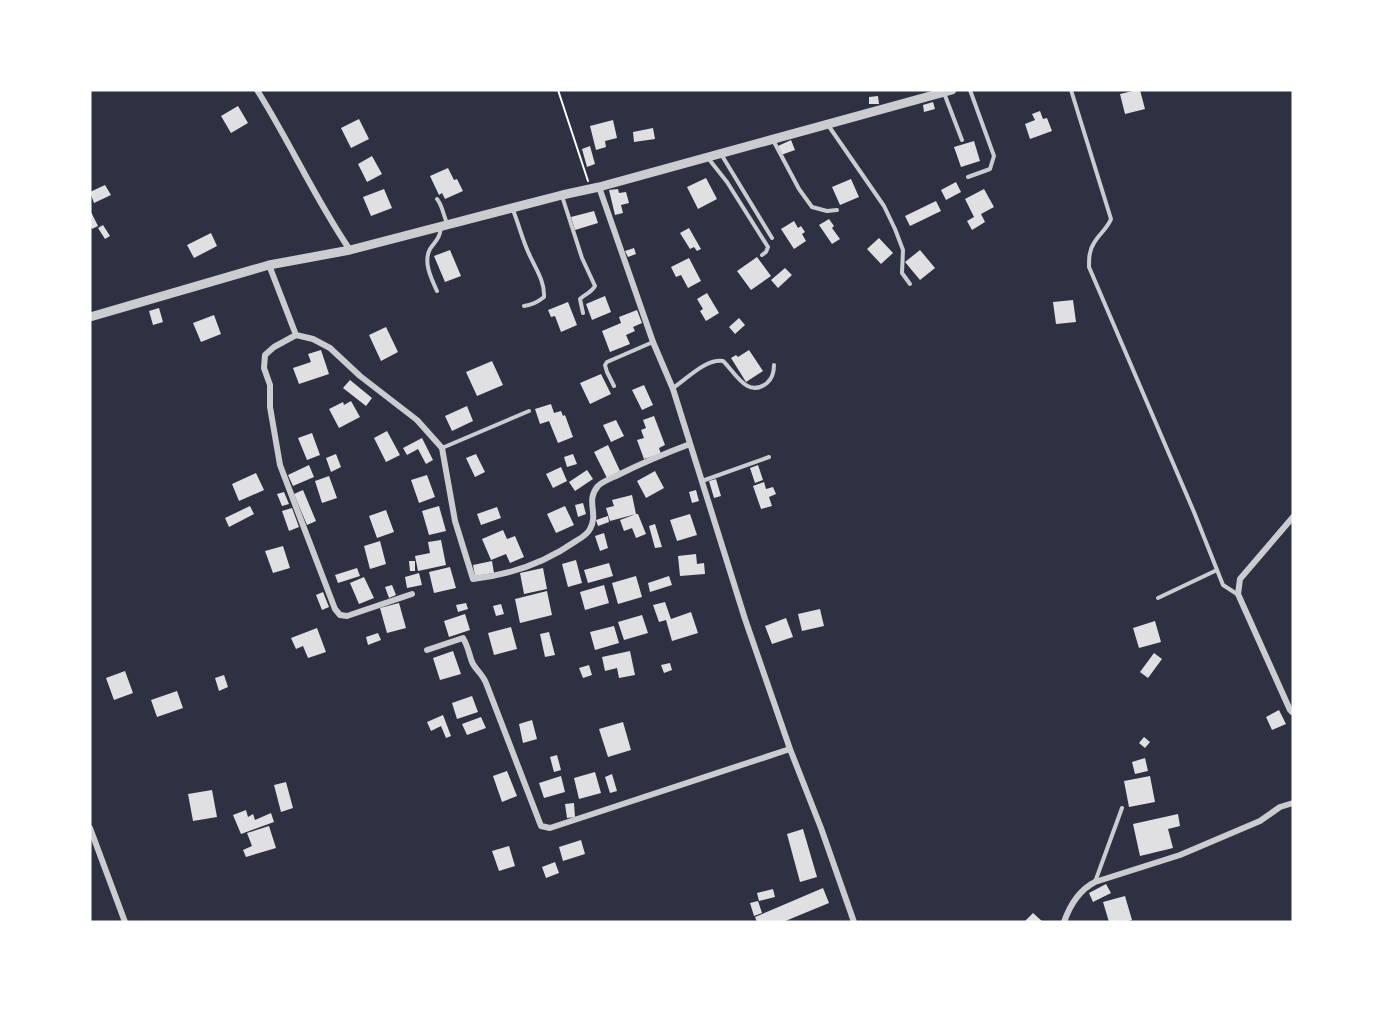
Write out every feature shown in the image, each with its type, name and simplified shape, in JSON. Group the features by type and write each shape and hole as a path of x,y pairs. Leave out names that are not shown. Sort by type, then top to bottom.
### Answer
{"street":[{"path":"257,90 332,225 350,250"},
{"path":"90,317 269,265 350,250 513,209 948,91"},
{"path":"594,188 673,389 745,619 790,750 821,828 854,922"},
{"path":"269,265 296,335"},
{"path":"412,594 347,616 340,615 335,609 280,465 270,407 270,385 264,368 265,356 274,347 296,335 313,339 330,348 360,376 417,420 442,448 455,521 473,579 491,577 533,564 565,548 589,532 594,521 591,500 600,484 690,444"},
{"path":"1293,517 1240,579 1238,594 1290,710 1293,712"},
{"path":"427,650 463,638 467,644 472,663 483,676 541,826 544,828 550,828 790,750"},
{"path":"1064,922 1080,893 1095,882 1180,855 1260,821 1280,807 1293,803"},
{"path":"90,828 125,922"}],"lane":[{"path":"968,177 990,169 994,156 970,90"},
{"path":"1071,90 1110,219 1107,227 1092,245 1089,267 1194,512 1222,585 1238,594"},
{"path":"948,91 962,140"},
{"path":"828,124 884,206 896,229 903,250 902,273 910,284"},
{"path":"773,140 799,189 812,207 826,211 837,210"},
{"path":"720,153 772,238"},
{"path":"708,157 727,182 768,247 762,255"},
{"path":"562,195 582,258 595,286 591,292 580,299 583,313"},
{"path":"437,199 441,204 445,226 439,239 431,248 427,264 437,291"},
{"path":"513,209 544,292 544,297 539,301 524,306"},
{"path":"615,386 605,365 653,342"},
{"path":"673,389 715,360 723,361 737,378 750,387 766,384 774,372 774,365"},
{"path":"442,448 529,411"},
{"path":"701,481 769,458"},
{"path":"1158,598 1217,570"},
{"path":"1095,882 1122,808"}],"path":[{"path":"558,90 594,188"}],"building":[{"path":"1140,90 1145,109 1125,114 1120,94"},
{"path":"878,96 879,104 869,104 869,97"},
{"path":"933,102 935,109 924,112 923,105"},
{"path":"238,106 248,123 231,133 221,116"},
{"path":"1040,111 1043,119 1047,118 1052,131 1030,139 1025,124 1035,120 1032,114"},
{"path":"359,119 369,139 351,148 341,128"},
{"path":"613,120 617,138 605,141 606,147 596,150 590,126"},
{"path":"653,128 655,139 634,142 633,132"},
{"path":"791,140 795,150 781,155 778,146"},
{"path":"974,141 980,161 961,167 954,147"},
{"path":"590,146 595,164 587,167 582,149"},
{"path":"372,156 382,174 367,182 358,164"},
{"path":"448,168 463,191 445,199 442,193 439,195 430,176"},
{"path":"706,178 717,199 698,209 687,187"},
{"path":"851,179 859,197 840,205 832,187"},
{"path":"956,182 961,192 946,200 941,190"},
{"path":"105,185 111,195 94,203 90,192"},
{"path":"384,189 392,208 371,216 363,197"},
{"path":"618,189 619,193 626,192 629,203 621,205 623,213 615,215 609,190"},
{"path":"984,189 994,207 981,214 985,222 972,230 967,221 974,217 965,199"},
{"path":"936,201 941,211 910,226 905,216"},
{"path":"90,210 98,226 92,229 90,225"},
{"path":"594,211 598,223 575,230 571,217"},
{"path":"829,219 840,239 832,244 819,225"},
{"path":"794,221 798,228 801,226 805,232 802,234 806,241 794,249 781,229"},
{"path":"103,225 110,236 105,239 98,228"},
{"path":"689,228 701,249 697,251 694,247 690,249 680,233"},
{"path":"211,233 217,246 194,258 187,245"},
{"path":"879,238 893,253 881,264 867,249"},
{"path":"634,248 636,254 628,257 625,251"},
{"path":"450,250 461,276 445,282 434,256"},
{"path":"920,250 935,268 920,280 905,262"},
{"path":"757,257 771,276 751,290 737,271"},
{"path":"689,258 701,281 688,288 681,275 676,277 671,267"},
{"path":"785,268 792,275 778,288 771,280"},
{"path":"707,293 719,313 706,321 697,299"},
{"path":"605,296 611,312 592,320 586,304"},
{"path":"1073,300 1076,322 1056,324 1053,302"},
{"path":"568,302 577,325 561,332 555,316 551,317 548,310"},
{"path":"159,308 163,322 153,325 149,311"},
{"path":"637,310 642,323 633,327 635,331 626,335 630,344 610,352 602,331 621,323 619,317"},
{"path":"214,315 221,334 201,342 193,323"},
{"path":"739,318 745,325 735,334 729,327"},
{"path":"386,327 398,352 381,361 369,335"},
{"path":"321,350 329,374 299,384 293,368 311,362 308,354"},
{"path":"749,350 763,371 746,382 731,358 736,355 738,357"},
{"path":"492,361 503,385 477,396 466,372"},
{"path":"601,374 611,394 590,404 580,383"},
{"path":"350,380 372,398 366,406 343,388"},
{"path":"644,385 653,405 642,410 632,390"},
{"path":"351,401 360,417 339,428 329,409"},
{"path":"551,404 554,413 561,411 563,416 565,415 573,437 558,443 549,421 540,424 535,409"},
{"path":"467,406 473,421 452,431 445,416"},
{"path":"654,416 665,445 659,448 661,454 644,459 637,440 644,438 641,430 646,428 643,420"},
{"path":"616,420 624,436 611,442 603,425"},
{"path":"387,431 400,455 386,462 374,438"},
{"path":"312,433 320,455 307,460 298,438"},
{"path":"422,438 433,460 426,464 418,449 407,455 403,448"},
{"path":"608,445 620,471 607,478 594,452"},
{"path":"336,454 341,467 331,472 326,458"},
{"path":"476,454 485,472 475,477 466,458"},
{"path":"573,454 577,464 567,467 564,457"},
{"path":"309,465 314,477 293,486 288,475"},
{"path":"758,465 763,480 755,483 750,468"},
{"path":"561,467 567,481 553,488 546,474"},
{"path":"587,470 593,479 575,491 569,482"},
{"path":"655,471 664,488 646,498 637,481"},
{"path":"256,473 264,490 239,501 232,484"},
{"path":"427,475 435,497 419,503 411,480"},
{"path":"329,476 337,498 322,503 315,481"},
{"path":"716,479 721,496 714,498 709,481"},
{"path":"764,482 766,489 773,487 776,494 769,497 772,506 761,509 753,486"},
{"path":"303,490 316,521 307,525 294,494"},
{"path":"696,490 699,501 692,503 689,492"},
{"path":"284,492 289,504 282,506 277,494"},
{"path":"632,495 636,514 610,521 606,508 614,506 612,500"},
{"path":"583,503 586,514 578,517 575,505"},
{"path":"250,506 254,514 229,527 225,518"},
{"path":"439,506 446,531 429,535 422,511"},
{"path":"565,506 574,525 556,533 547,514"},
{"path":"497,507 501,518 481,525 477,514"},
{"path":"292,508 299,527 289,531 282,511"},
{"path":"386,510 394,532 377,538 369,516"},
{"path":"636,514 646,534 636,538 632,528 624,531 620,520"},
{"path":"690,514 697,535 677,541 670,520"},
{"path":"608,516 609,522 598,526 596,520"},
{"path":"655,524 662,547 655,548 649,526"},
{"path":"503,530 507,539 515,536 524,557 510,563 506,554 491,560 482,539"},
{"path":"604,533 608,548 600,551 595,536"},
{"path":"441,540 446,565 418,571 415,556 430,553 428,542"},
{"path":"380,541 386,564 370,569 364,546"},
{"path":"283,546 290,568 273,573 265,551"},
{"path":"696,554 697,564 704,563 705,574 680,576 678,556"},
{"path":"576,560 582,583 568,587 562,564"},
{"path":"409,561 415,561 415,571 410,571"},
{"path":"492,561 494,573 475,576 473,565"},
{"path":"609,563 613,576 588,583 584,570"},
{"path":"450,567 456,588 434,593 429,572"},
{"path":"357,568 360,576 338,583 335,575"},
{"path":"543,568 547,589 524,594 520,573"},
{"path":"419,573 422,585 407,588 405,577"},
{"path":"636,576 642,597 618,604 612,583"},
{"path":"669,576 672,585 650,592 648,583"},
{"path":"364,577 374,598 359,604 350,583"},
{"path":"392,585 396,595 389,598 385,587"},
{"path":"604,585 609,603 585,610 580,592"},
{"path":"547,591 552,615 520,623 515,599"},
{"path":"323,592 329,607 322,610 316,595"},
{"path":"665,602 671,619 691,612 698,633 672,641 666,620 659,622 653,605"},
{"path":"399,603 406,628 387,633 380,608"},
{"path":"466,603 468,609 458,612 456,605"},
{"path":"501,604 504,614 496,616 493,606"},
{"path":"820,609 824,626 802,631 798,614"},
{"path":"465,614 470,630 449,637 444,621"},
{"path":"642,615 648,633 624,640 618,622"},
{"path":"786,618 793,637 772,644 765,626"},
{"path":"1155,621 1161,642 1139,648 1133,628"},
{"path":"614,626 619,643 595,650 590,632"},
{"path":"511,627 517,649 494,655 488,633"},
{"path":"317,628 326,652 308,658 303,646 296,649 291,638"},
{"path":"549,632 555,655 545,657 540,634"},
{"path":"378,633 381,640 368,645 366,637"},
{"path":"453,651 461,674 440,680 433,658"},
{"path":"630,651 635,675 619,678 617,668 605,671 602,657"},
{"path":"1154,653 1162,659 1148,678 1140,672"},
{"path":"670,663 672,670 664,673 661,665"},
{"path":"589,665 592,675 583,678 579,668"},
{"path":"125,671 133,693 114,700 106,678"},
{"path":"224,675 228,687 219,691 215,678"},
{"path":"177,691 183,708 157,717 151,700"},
{"path":"472,696 478,712 457,719 452,703"},
{"path":"1279,710 1286,724 1272,730 1266,717"},
{"path":"443,715 451,736 446,738 441,726 431,731 427,722"},
{"path":"481,717 486,728 467,735 462,724"},
{"path":"532,720 537,739 523,743 519,724"},
{"path":"623,722 631,750 608,757 599,729"},
{"path":"1144,737 1150,742 1145,748 1139,743"},
{"path":"557,755 561,770 554,772 550,757"},
{"path":"1145,758 1148,771 1135,774 1132,762"},
{"path":"507,771 517,796 502,802 493,776"},
{"path":"595,772 601,793 579,799 574,778"},
{"path":"612,774 617,791 610,793 605,777"},
{"path":"561,776 565,792 544,798 539,783"},
{"path":"1150,776 1155,802 1129,807 1124,781"},
{"path":"286,782 293,808 281,812 274,785"},
{"path":"212,790 217,817 193,821 188,794"},
{"path":"574,803 575,817 567,818 565,804"},
{"path":"246,810 248,817 253,814 255,820 271,813 274,822 241,834 233,815"},
{"path":"1178,814 1180,826 1168,829 1173,848 1140,856 1133,824"},
{"path":"269,826 276,848 246,857 243,850 252,846 247,833"},
{"path":"803,829 817,877 800,882 787,834"},
{"path":"581,840 585,854 563,861 559,847"},
{"path":"509,846 515,866 499,871 492,851"},
{"path":"555,862 559,873 546,878 542,867"},
{"path":"1106,884 1111,893 1093,902 1089,893"},
{"path":"823,888 829,903 783,922 757,922 755,917"},
{"path":"773,889 775,897 759,901 757,893"},
{"path":"1125,896 1132,920 1109,922 1103,902"},
{"path":"758,901 762,913 754,916 750,903"},
{"path":"1033,913 1043,922 1024,922"}]}
